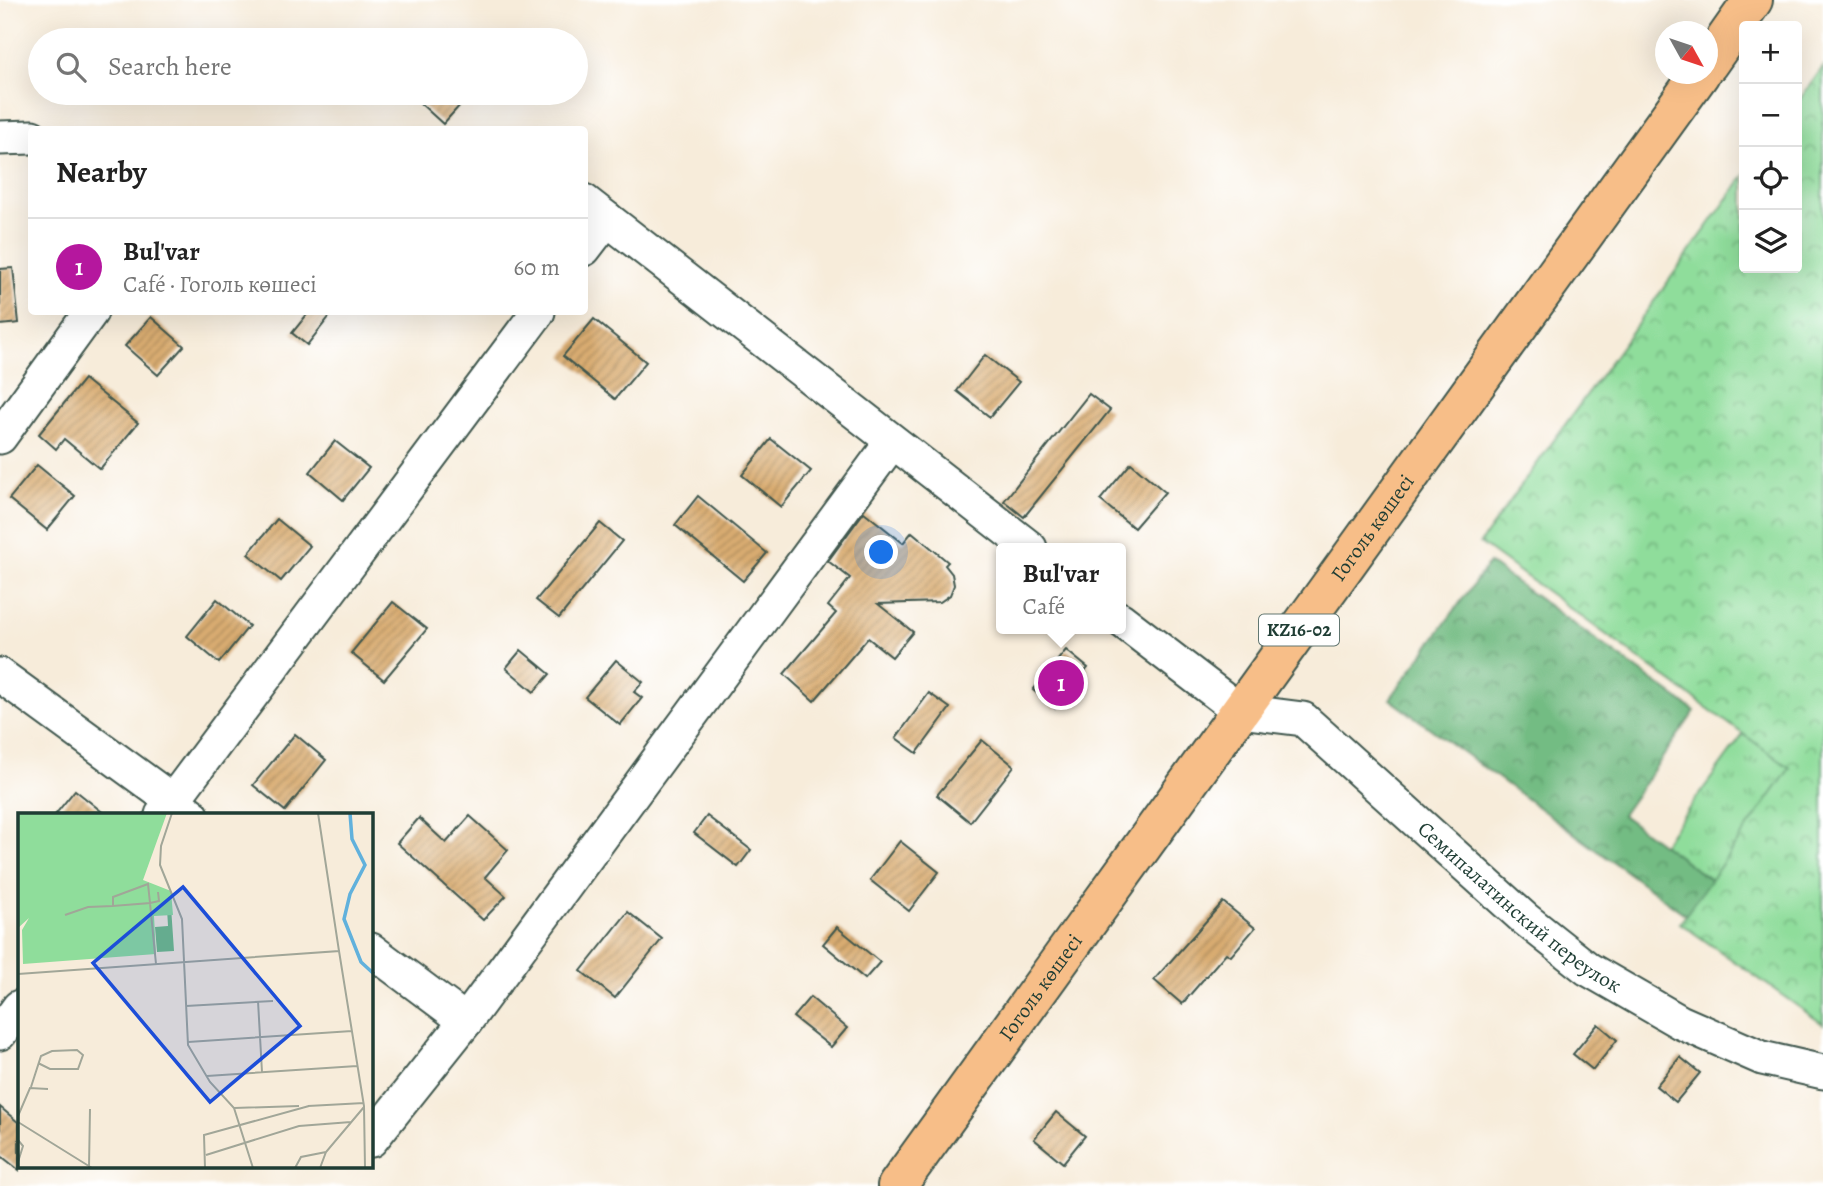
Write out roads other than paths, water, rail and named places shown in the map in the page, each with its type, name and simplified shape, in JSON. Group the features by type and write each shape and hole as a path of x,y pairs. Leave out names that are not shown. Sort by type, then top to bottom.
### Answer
{"main road":[{"path":"1718,49 1754,0"},
{"name":"Гоголь көшесі","path":"897,1186 1693,84"}],"street":[{"path":"0,138 28,137"},
{"path":"588,236 596,210 1023,543"},
{"path":"0,437 89,315"},
{"path":"0,675 175,810 536,315"},
{"path":"373,1137 466,1021 892,442"},
{"path":"1126,623 1240,711"},
{"name":"Семипалатинский переулок","path":"1240,711 1303,719 1525,919 1588,970 1680,1022 1762,1058 1823,1072"},
{"path":"373,951 466,1021"},
{"path":"0,1033 18,1008"}],"place":[{"name":"Bul'var","path":"1061,683"}]}
